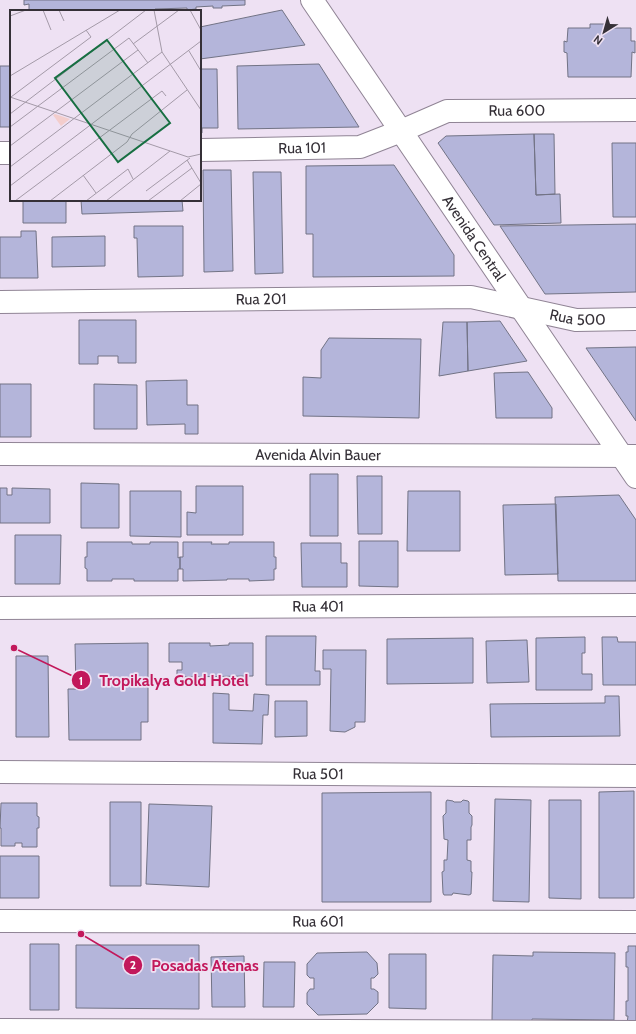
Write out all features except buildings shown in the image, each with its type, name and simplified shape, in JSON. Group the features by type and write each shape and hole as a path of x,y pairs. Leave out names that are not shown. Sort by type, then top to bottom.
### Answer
{"street":[{"name":"Avenida Central","path":"312,0 521,308 629,456 636,477"},
{"name":"Rua 600","path":"401,131 447,111 636,110"},
{"name":"Rua 101","path":"201,150 360,147 401,131"},
{"name":"Rua 201","path":"0,302 472,297 521,308"},
{"name":"Rua 500","path":"521,308 576,320 636,319"},
{"name":"Avenida Alvin Bauer","path":"0,454 629,456"},
{"name":"Rua 401","path":"0,608 636,605"},
{"name":"Rua 501","path":"0,772 636,776"},
{"name":"Rua 601","path":"0,921 636,922"},
{"path":"0,1030 636,1032"}],"place":[{"name":"Tropikalya Gold Hotel","path":"14,648"},
{"name":"Posadas Atenas","path":"81,934"}]}
